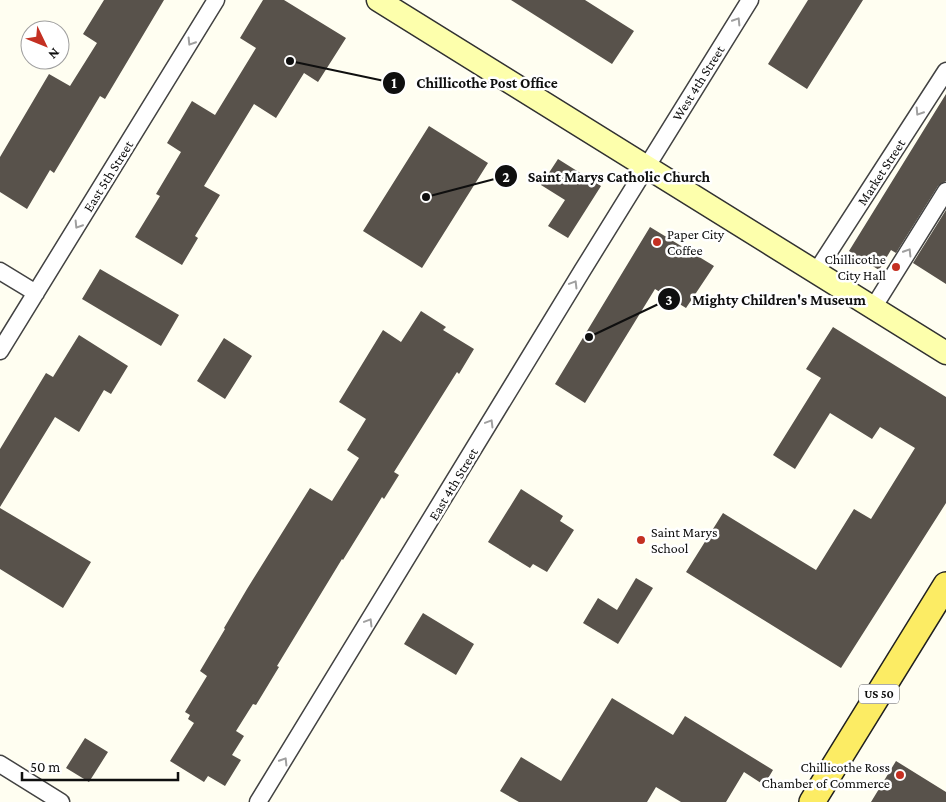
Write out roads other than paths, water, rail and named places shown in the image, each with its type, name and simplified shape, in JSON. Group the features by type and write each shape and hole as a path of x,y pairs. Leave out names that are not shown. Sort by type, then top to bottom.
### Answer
{"main road":[{"path":"378,0 946,353"},
{"name":"US 50","path":"812,802 946,586"}],"street":[{"name":"East 5th Street","path":"0,351 216,0"},
{"name":"West 4th Street","path":"646,166 750,0"},
{"name":"Market Street","path":"816,272 946,71"},
{"name":"East 4th Street","path":"258,802 646,166"},
{"path":"873,308 946,191"},
{"path":"0,271 36,293"},
{"path":"0,764 61,802"}],"place":[{"name":"Chillicothe Post Office","path":"290,61"},
{"name":"Saint Marys Catholic Church","path":"426,197"},
{"name":"Paper City Coffee","path":"657,242"},
{"name":"Chillicothe City Hall","path":"896,267"},
{"name":"Mighty Children's Museum","path":"589,337"},
{"name":"Saint Marys School","path":"641,540"},
{"name":"Chillicothe Ross Chamber of Commerce","path":"900,775"}]}
